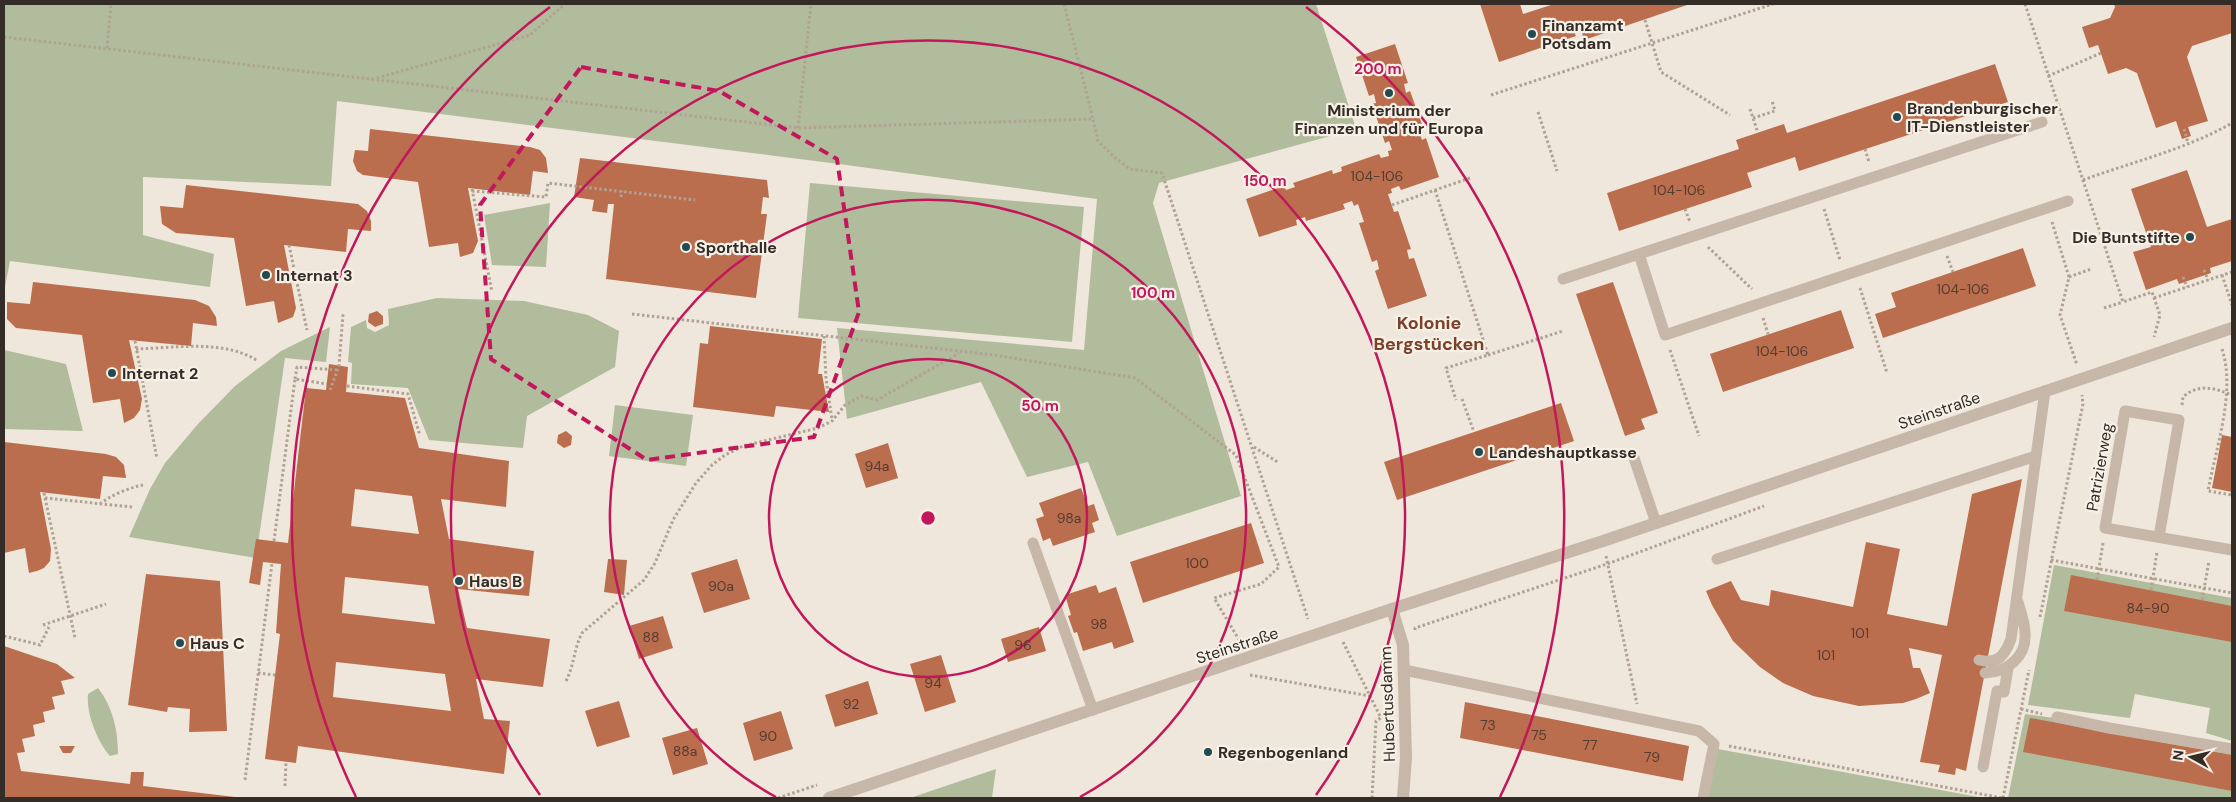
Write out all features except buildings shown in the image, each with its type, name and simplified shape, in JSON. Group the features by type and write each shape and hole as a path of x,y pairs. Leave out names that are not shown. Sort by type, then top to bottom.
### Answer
{"street":[{"name":"Steinstraße","path":"829,798 1392,609 1603,541 2232,328"},
{"name":"Hubertusdamm","path":"1392,609 1403,645 1406,758 1403,798"}],"lane":[{"path":"1563,279 2042,122"},
{"path":"1639,254 1665,335 2068,201"},
{"path":"1980,660 1988,662 1998,660 2006,652 2011,639 2045,391"},
{"name":"Patrizierweg","path":"2179,420 2125,411 2105,528 2232,550"},
{"path":"2159,537 2179,420"},
{"path":"1717,559 2036,456"},
{"path":"1634,458 1656,523"},
{"path":"1033,543 1093,710"},
{"path":"1985,673 1995,673 2008,668 2019,657 2024,647 2025,634 2017,595"},
{"path":"1983,767 1997,691 2004,692 2008,668"},
{"path":"1404,670 1699,731 1714,744 1703,798"},
{"path":"2057,717 2232,749"}],"path":[{"path":"106,48 111,4"},
{"path":"374,79 530,35 565,4"},
{"path":"798,128 811,4"},
{"path":"1064,4 1098,141 1114,157 1130,169 1162,174 1253,447 1308,620 1318,617"},
{"path":"1491,95 1773,4"},
{"path":"2025,4 2123,302"},
{"path":"1645,20 1661,72 1730,115"},
{"path":"4,37 798,128 1093,119"},
{"path":"2048,76 2101,54"},
{"path":"1753,118 1775,112 1772,102"},
{"path":"1750,108 1758,133"},
{"path":"1538,112 1558,171"},
{"path":"2083,180 2188,143 2232,123"},
{"path":"2184,129 2188,143"},
{"path":"1392,205 1470,178"},
{"path":"492,292 472,190 546,197 548,183 695,200"},
{"path":"1436,190 1488,355"},
{"path":"621,197 622,191"},
{"path":"2038,625 2083,404 2081,379 2060,314 2069,277 2047,208"},
{"path":"1685,209 1696,235 1754,290 1768,334"},
{"path":"289,245 307,330"},
{"path":"2069,277 2091,270"},
{"path":"2204,270 2208,280"},
{"path":"2154,298 2232,272"},
{"path":"2222,275 2232,305"},
{"path":"2184,277 2187,287"},
{"path":"2104,308 2152,292 2160,315 2153,343 2157,354"},
{"path":"330,390 338,370 343,314"},
{"path":"632,314 961,352 1135,378 1236,455 1278,567 1261,584 1214,598 1242,644"},
{"path":"1456,400 1446,368 1562,331"},
{"path":"1665,335 1699,436"},
{"path":"824,336 826,379 832,421"},
{"path":"135,340 157,459"},
{"path":"2220,344 2226,364 2227,393 2208,491 2232,495"},
{"path":"136,349 211,347 246,354 258,361"},
{"path":"566,681 573,667 577,642 582,633 644,580 655,564 673,520 696,483 712,465 742,446 818,428 832,421 845,405 861,396 877,400 961,352"},
{"path":"274,542 296,367 338,370"},
{"path":"295,379 327,384"},
{"path":"347,386 408,394 420,436"},
{"path":"2179,420 2183,397 2190,391 2200,388 2215,388 2232,395"},
{"path":"1462,399 1474,432"},
{"path":"1253,447 1280,463"},
{"path":"100,504 105,499 132,486 143,485"},
{"path":"44,493 72,616 75,638"},
{"path":"45,498 132,507"},
{"path":"1416,637 1415,628 1607,564 1770,504"},
{"path":"2097,580 2105,528"},
{"path":"2151,590 2159,537"},
{"path":"1603,541 1641,719"},
{"path":"2202,600 2212,546"},
{"path":"2051,560 2232,594"},
{"path":"245,780 272,563"},
{"path":"43,625 106,604"},
{"path":"4,636 40,645 49,626"},
{"path":"1350,639 1342,642 1381,718"},
{"path":"1714,744 2002,798 2030,663"},
{"path":"258,673 275,675"},
{"path":"1244,674 1370,696"},
{"path":"1372,798 1376,721 1393,710"},
{"path":"285,786 286,762"}],"highlighted area":[{"path":"581,67 719,91 837,159 859,312 814,437 647,460 491,359 480,205"}],"green space":[{"path":"4,4 1316,4 1356,129 1159,183 1153,203 1241,496 1117,536 1088,462 1027,477 981,382 847,419 837,328 1084,350 1097,199 839,164 337,101 331,186 143,177 143,235 214,254 210,287 10,261 4,292"},
{"path":"810,183 1084,207 1072,342 798,318"},
{"path":"550,203 546,267 492,265 484,215"},
{"path":"437,298 524,301 588,315 619,331 615,367 527,416 523,448 429,440 408,388 351,384 352,363 348,362 351,327 366,320 367,328 375,332 389,325 388,309"},
{"path":"330,327 326,362 285,358 256,558 129,537 150,489 165,463 198,424 235,386 281,351"},
{"path":"4,350 66,364 83,431 4,429"},
{"path":"615,405 693,415 686,466 609,456"},
{"path":"2054,565 2232,598 2232,741 2206,733 2210,708 2135,694 2130,718 2028,705"},
{"path":"98,688 111,711 116,728 118,754 110,756 97,735 89,710 88,694"},
{"path":"2025,714 2128,728 2232,751 2232,798 2008,798"},
{"path":"1718,749 1984,798 1708,798"},
{"path":"996,769 992,798 910,798"}],"place":[{"name":"Finanzamt Potsdam","path":"1532,34"},
{"name":"Ministerium der Finanzen und für Europa","path":"1389,93"},
{"name":"Brandenburgischer IT-Dienstleister","path":"1897,117"},
{"name":"Die Buntstifte","path":"2190,237"},
{"name":"Sporthalle","path":"686,247"},
{"name":"Internat 3","path":"266,275"},
{"name":"Internat 2","path":"112,373"},
{"name":"Landeshauptkasse","path":"1479,452"},
{"name":"Haus B","path":"459,581"},
{"name":"Haus C","path":"180,643"},
{"name":"Regenbogenland","path":"1208,752"}],"district":[{"name":"Kolonie Bergstücken","path":"1429,333"}]}
